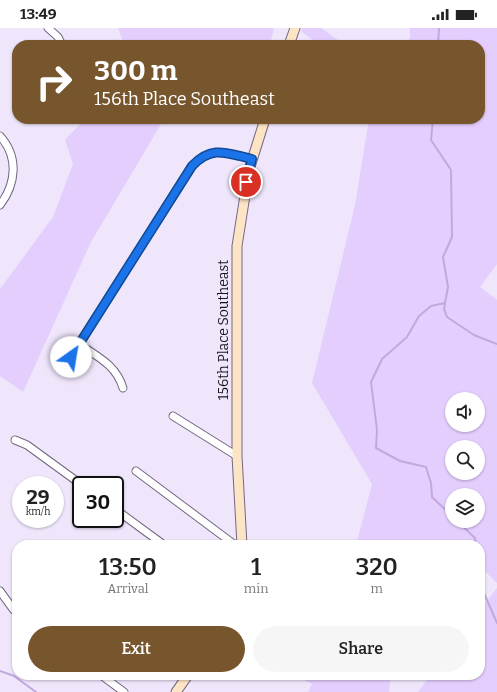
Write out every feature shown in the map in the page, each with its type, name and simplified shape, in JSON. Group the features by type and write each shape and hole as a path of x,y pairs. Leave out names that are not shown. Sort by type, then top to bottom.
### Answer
{"street":[{"path":"48,28 60,40"},
{"path":"291,40 295,28"},
{"name":"156th Place Southeast","path":"242,540 237,456 237,246 252,159 263,124"},
{"path":"0,136 12,156 14,169 12,182 0,205"},
{"path":"71,357 192,166 205,155 215,152 252,159"},
{"path":"79,344 112,367 119,376 123,388"},
{"path":"173,416 237,456"},
{"path":"15,440 27,445 72,478"},
{"path":"136,471 228,540"},
{"path":"124,516 157,540"},
{"path":"0,591 12,606"},
{"path":"108,680 124,692"},
{"path":"176,692 184,680"}],"shaded area":[{"path":"118,28 274,28 271,40 122,40"},
{"path":"302,28 321,28 338,40 313,40 301,31"},
{"path":"410,28 497,28 497,264 480,287 497,300 497,583 485,572 485,540 357,540 372,484 312,383 355,205 368,124 485,124 485,40 409,40"},
{"path":"80,124 161,124 91,242 23,392 0,376 0,289 53,217 73,164 65,140"},
{"path":"497,588 497,692 418,692 427,680 485,680 485,604"},
{"path":"304,680 390,680 389,692 308,692 312,684"}],"waterway":[{"path":"438,40 439,28"},
{"path":"433,124 431,140 451,170 452,237 443,257 448,287 445,303 431,306 419,316 407,337 382,359 371,382 377,430 376,448 400,461 426,467 431,483 432,497 445,509"},
{"path":"445,304 444,309 447,317 474,335 497,344"},
{"path":"464,528 475,540"},
{"path":"485,595 497,623"},
{"path":"0,671 12,675"},
{"path":"20,680 36,692"}],"route":[{"path":"71,357 184,176 192,166 205,155 215,152 223,152 252,159 246,182"}]}
